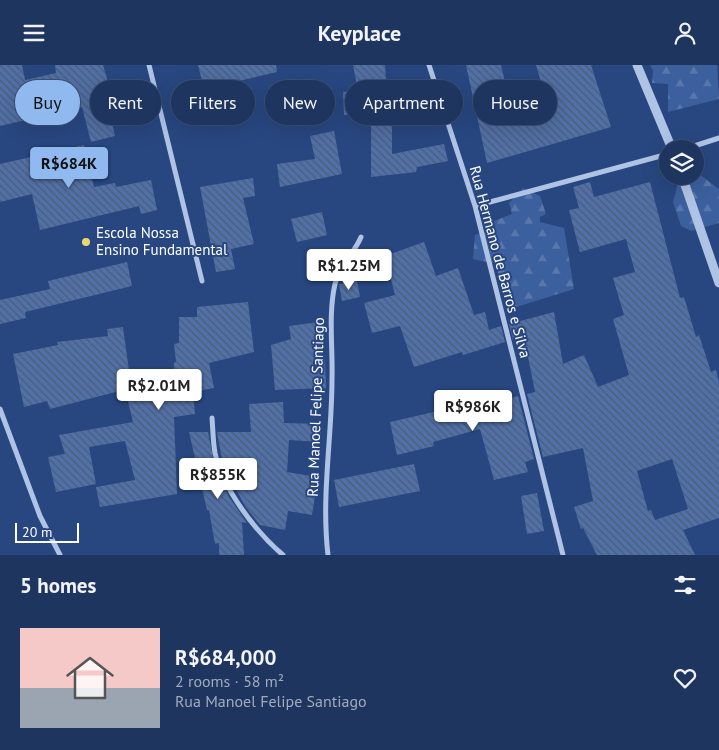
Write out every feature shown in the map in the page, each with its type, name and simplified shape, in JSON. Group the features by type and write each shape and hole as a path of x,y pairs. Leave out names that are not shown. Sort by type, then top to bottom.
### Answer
{"street":[{"path":"149,65 202,281"},
{"name":"Rua Hermano de Barros e Silva","path":"429,65 475,206 563,555"},
{"path":"637,65 668,140"},
{"path":"704,143 719,138"},
{"path":"475,206 659,156"},
{"path":"685,185 719,283"},
{"name":"Rua Manoel Felipe Santiago","path":"328,555 325,504 332,380 331,336 335,284 339,271 354,253 361,237"},
{"path":"0,409 40,516 60,555"},
{"path":"212,418 216,454 226,481 256,527 283,555"}],"green space":[{"path":"650,65 717,65 719,99 668,112 668,84 652,83 653,71"},
{"path":"704,178 719,189 719,223 691,231 681,226 673,202 678,185 704,185"},
{"path":"523,188 540,196 546,214 540,217 540,222 564,228 574,289 510,309 495,264 473,259 475,235 495,228 494,221 512,214 509,203"}],"building":[{"path":"0,65 22,65 25,80 15,80 15,123 0,126"},
{"path":"55,65 103,65 107,80 90,80 90,125 112,125 115,136 91,142 82,107 80,107 80,80 25,80 56,73"},
{"path":"198,65 276,65 277,72 243,80 202,80"},
{"path":"353,65 385,65 386,80 356,80"},
{"path":"466,65 501,65 505,80 473,80 473,98"},
{"path":"536,65 591,65 611,127 487,163 479,125 557,125 557,80 540,80"},
{"path":"343,92 345,92 344,115"},
{"path":"371,125 392,126 392,154 444,144 448,161 417,167 416,172 371,177"},
{"path":"334,131 342,174 280,187 277,164 315,159 310,136"},
{"path":"84,145 94,187 115,183 116,187 151,180 157,210 141,214 139,206 40,230 32,194 0,202 0,164"},
{"path":"253,178 255,196 243,198 254,244 231,249 235,269 216,272 200,187"},
{"path":"590,182 594,197 650,182 680,298 684,297 696,337 699,335 711,372 716,370 719,382 719,518 683,530 695,555 597,555 583,528 581,529 574,507 593,501 583,448 543,457 527,394 535,392 528,357 525,358 520,338 513,340 509,324 554,312 563,364 584,355 598,387 629,375 613,319 624,315 613,278 635,272 626,239 580,252 569,210 579,208 573,187","holes":["672,459 688,509 655,520 651,510 648,511 637,471"]},
{"path":"322,212 327,235 297,242 291,219"},
{"path":"424,242 436,276 458,268 474,315 485,312 489,330 501,326 505,342 463,355 462,352 414,367 400,326 372,333 364,303 395,295 385,256"},
{"path":"127,262 132,286 25,312 26,318 0,324 0,300 50,289 48,281"},
{"path":"357,281 360,297 342,301 339,284"},
{"path":"248,302 254,352 209,363 214,388 193,392 195,414 174,417 177,494 100,507 96,487 135,480 125,441 89,447 96,484 56,492 48,457 65,454 59,435 133,422 127,398 168,390 167,373 174,373 174,363 176,362 174,344 179,343 179,317 197,317 197,307"},
{"path":"319,322 325,360 326,388 275,390 271,345 291,339 289,326"},
{"path":"123,327 129,371 132,370 135,387 50,409 47,401 24,407 13,354 58,345 57,342 108,336 107,329"},
{"path":"472,396 474,407 518,396 534,459 525,462 528,472 494,480 480,429 433,442 434,446 397,455 390,422 447,409 445,403"},
{"path":"283,402 284,423 321,424 321,442 289,440 287,472 317,477 317,484 312,515 288,511 285,530 260,525 245,506 223,465 217,432 251,432 249,404"},
{"path":"189,432 208,432 215,468 229,497 247,523 242,522 244,555 219,555 219,543 215,544 209,510 207,510"},
{"path":"414,464 420,491 339,507 334,480"},
{"path":"537,493 544,531 527,534 521,496"}],"place":[{"name":"Escola Nossa Ensino Fundamental","path":"86,242"}]}
